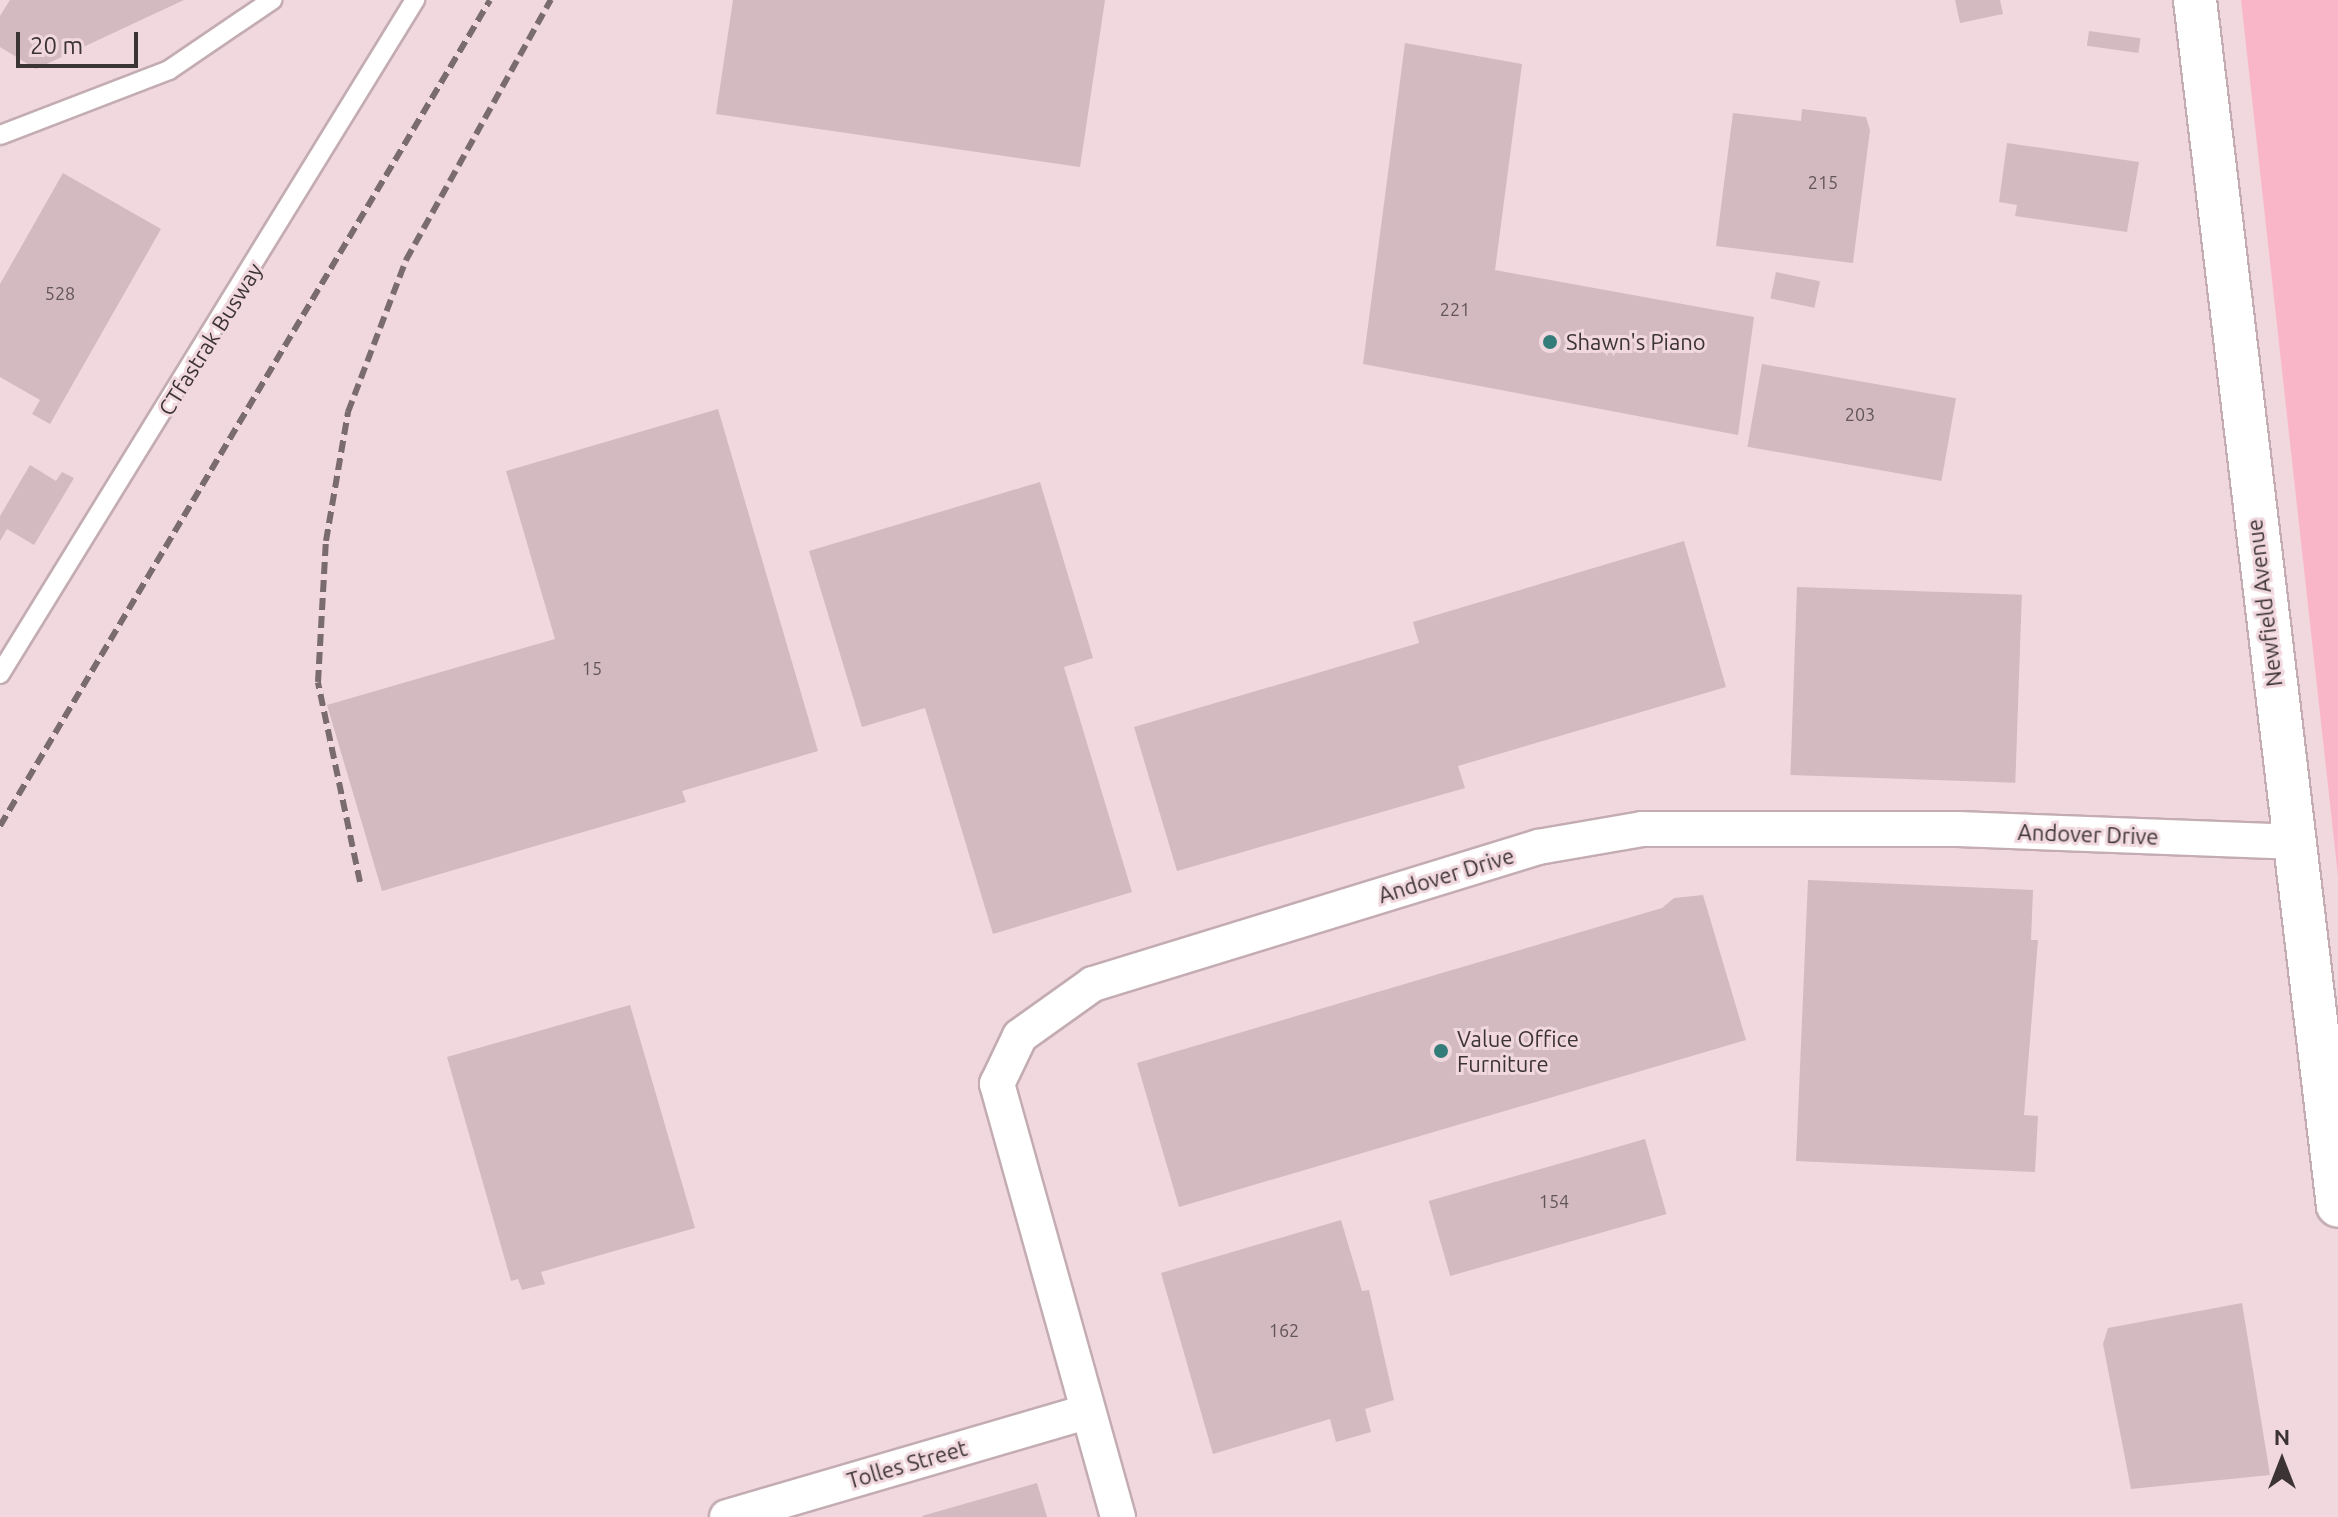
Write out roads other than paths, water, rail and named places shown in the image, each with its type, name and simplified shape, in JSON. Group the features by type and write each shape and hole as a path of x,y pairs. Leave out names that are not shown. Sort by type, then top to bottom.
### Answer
{"street":[{"name":"Newfield Avenue","path":"2195,0 2292,842 2334,1148 2338,1206"},
{"name":"Andover Drive","path":"1118,1517 997,1084 1020,1036 1093,984 1538,847 1642,829 1783,826 2292,842"},
{"name":"Tolles Street","path":"727,1517 1087,1412"}],"lane":[{"path":"0,135 169,70 272,0"},
{"name":"CTfastrak Busway","path":"0,674 415,0"}],"railway":[{"path":"0,826 490,0"},
{"path":"360,882 318,682 326,541 348,412 406,260 551,0"}],"place":[{"name":"Shawn's Piano","path":"1550,342"},
{"name":"Value Office Furniture","path":"1441,1051"}]}
